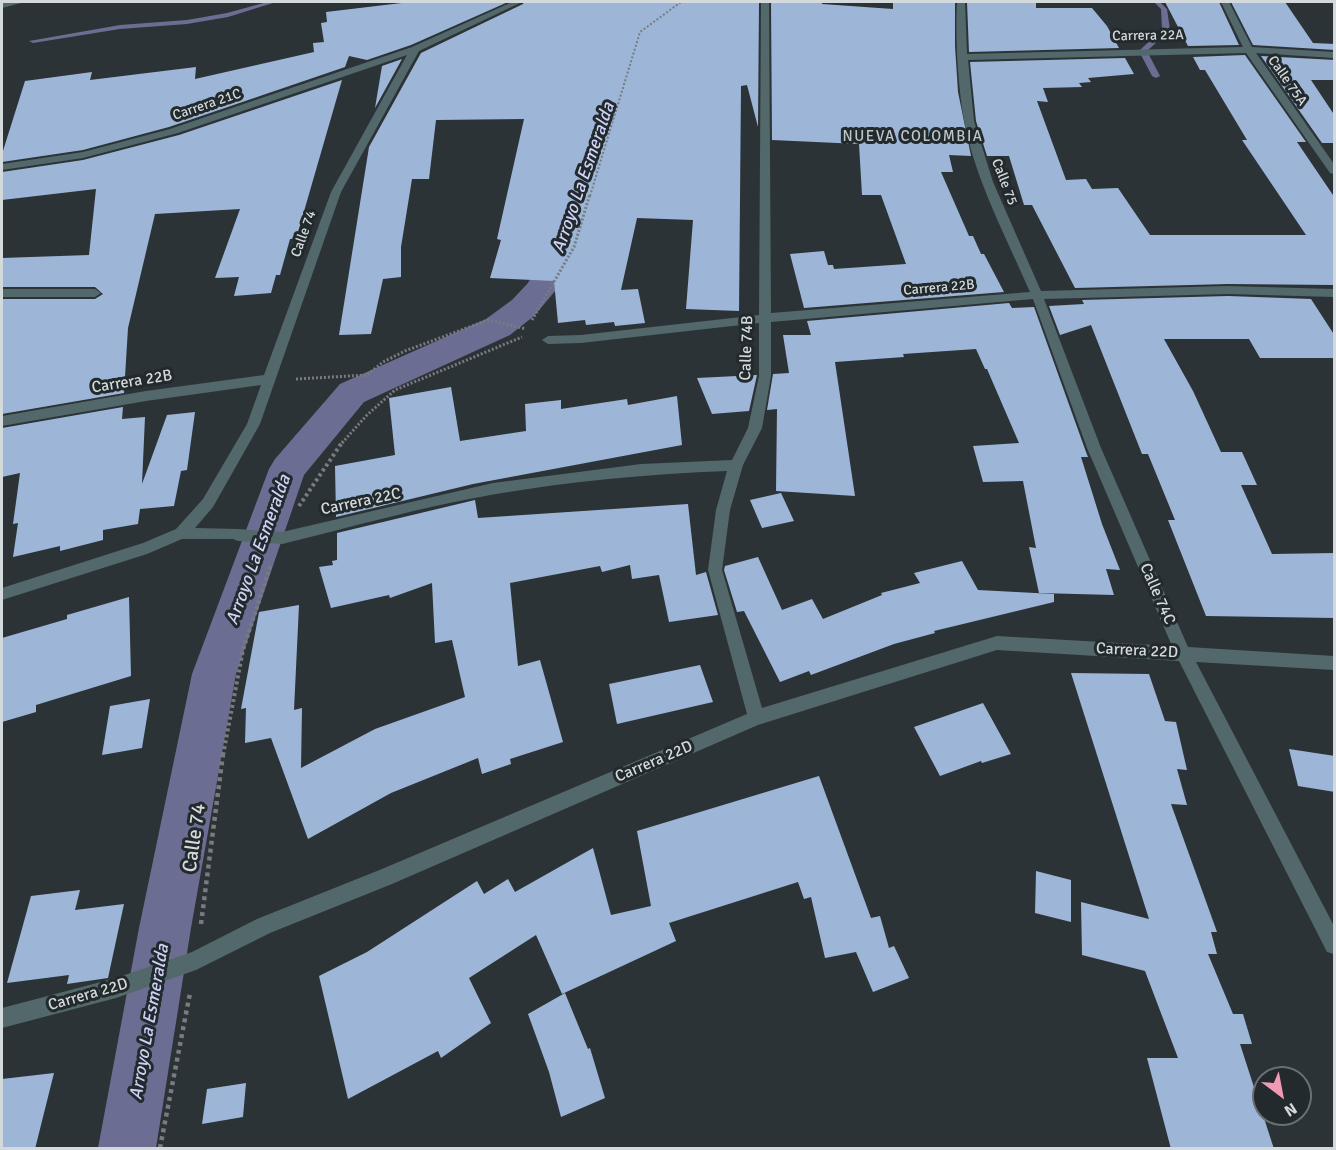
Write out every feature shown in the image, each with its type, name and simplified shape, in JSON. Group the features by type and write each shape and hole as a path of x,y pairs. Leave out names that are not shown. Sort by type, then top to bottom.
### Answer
{"street":[{"path":"2,5 21,2"},
{"path":"415,49 518,2"},
{"name":"Calle 74B","path":"756,718 715,570 723,510 736,465 754,428 765,376 765,2"},
{"name":"Calle 75","path":"961,2 969,121 987,182 1036,295"},
{"name":"Calle 75A","path":"1225,2 1248,50 1335,171"},
{"name":"Carrera 21C","path":"2,167 83,155 174,131 415,49"},
{"name":"Calle 74","path":"181,533 208,503 252,424 336,192 415,49"},
{"name":"Carrera 22A","path":"963,57 1248,50 1335,55"},
{"name":"Carrera 22B","path":"548,340 581,339 765,318 1036,295 1228,290 1335,293"},
{"path":"2,293 95,293"},
{"name":"Calle 74C","path":"1036,295 1094,448 1183,653 1335,945"},
{"name":"Carrera 22B","path":"2,421 146,396 268,379"},
{"name":"Carrera 22C","path":"2,594 147,548 181,533 282,538 493,489 641,469 736,465"},
{"name":"Carrera 22D","path":"2,1018 116,988 196,960 264,926 385,877 756,718 997,643 1335,663"}],"path":[{"path":"268,379 348,378 367,375 383,362 405,351 488,320 528,329 540,302 559,276 574,247 640,32 681,2"},
{"name":"Calle 74","path":"160,1149 196,960 235,682 254,604 282,538 326,460 380,401 395,390 521,338 528,329"}],"building":[{"path":"410,2 508,2 411,45 367,60 349,56 345,67 169,127 83,150 2,162 2,154 25,81 92,72 90,80 196,67 195,79 314,52 313,43 324,42 321,23 327,22 326,12"},
{"path":"524,2 759,2 758,127 747,85 741,86 739,311 686,309 693,220 637,218 621,290 638,289 645,323 615,326 614,322 586,325 585,320 558,323 554,281 490,278 501,240 497,239 524,119 436,120 429,179 412,179 401,247 401,277 383,279 371,334 339,335 369,147 421,53"},
{"path":"771,2 822,2 822,4 893,9 893,2 955,2 958,92 971,156 949,155 953,172 941,172 969,236 973,236 1004,292 804,308 790,254 824,251 828,265 833,265 834,269 906,264 881,195 862,195 859,144 772,140"},
{"path":"967,2 1036,2 1036,8 1092,8 1107,26 1119,48 969,52"},
{"path":"1165,2 1219,2 1239,45 1188,46"},
{"path":"1231,2 1285,2 1313,43 1335,44 1335,50 1253,45"},
{"path":"1245,55 1306,142 1297,142 1335,198 1335,285 1228,284 1075,288 1032,205 1024,205 1009,156 987,156 976,121 970,62 1125,58 1134,74 1088,78 1091,82 1079,83 1082,87 1043,88 1048,102 1037,101 1066,180 1086,179 1092,189 1118,188 1150,235 1306,235 1242,140 1247,140 1205,70 1200,70 1193,57"},
{"path":"1261,56 1335,60 1335,80 1311,80 1335,116 1335,143 1322,143"},
{"path":"402,59 375,108 382,66"},
{"path":"342,80 296,239 290,239 280,275 276,275 271,293 234,296 239,277 215,278 240,209 155,214 128,328 124,393 2,414 2,299 95,299 103,294 95,287 2,287 2,258 89,255 96,189 2,200 2,172 83,160 179,135"},
{"path":"1228,296 1311,299 1335,336 1335,358 1260,358 1249,339 1164,339 1193,391 1221,452 1242,452 1257,485 1241,485 1272,554 1335,553 1335,618 1206,616 1168,520 1175,520 1148,454 1142,454 1091,325 1060,335 1049,306 1084,304 1082,300"},
{"path":"1009,303 1012,308 1034,307 1088,457 1081,457 1102,524 1120,570 1106,569 1114,595 1039,593 1029,547 1036,548 1023,481 983,482 973,446 1019,443 976,349 835,362 855,496 776,491 777,409 767,410 773,374 789,373 783,335 811,335 807,321"},
{"path":"757,375 749,411 712,414 697,378"},
{"path":"451,387 460,441 526,431 525,404 561,400 561,409 627,399 628,405 677,396 682,445 473,484 336,517 335,466 395,455 389,398"},
{"path":"123,407 122,419 145,417 142,484 167,415 195,412 187,470 181,471 174,506 140,509 138,524 103,530 103,540 60,551 60,546 13,557 18,523 13,524 20,473 2,477 2,428"},
{"path":"781,493 794,521 762,528 750,500"},
{"path":"475,500 478,518 688,504 696,575 706,572 718,615 669,622 659,575 632,579 630,565 602,572 600,566 510,583 518,666 540,660 563,742 510,759 511,764 482,774 478,758 391,793 308,839 271,738 245,743 246,708 241,709 259,612 299,605 294,710 302,708 301,768 375,729 465,697 452,640 435,643 432,583 390,598 389,595 331,608 319,567 333,565 332,561 337,560 337,533"},
{"path":"758,557 782,610 812,599 823,619 882,595 881,593 920,583 914,573 962,561 978,590 1054,594 1054,602 934,631 935,633 894,644 811,675 809,671 780,682 744,611 737,612 724,570 725,566"},
{"path":"129,597 131,676 36,705 36,712 2,722 2,638 67,619 67,615"},
{"path":"700,665 713,702 617,724 609,684"},
{"path":"1071,673 1149,674 1165,721 1176,722 1187,770 1177,769 1187,805 1171,804 1217,932 1211,932 1217,954 1208,954 1233,1014 1243,1014 1252,1044 1240,1044 1252,1081 1252,1126 1267,1126 1274,1149 1171,1149 1147,1058 1178,1058 1145,971 1082,955 1081,902 1149,919"},
{"path":"150,699 142,748 102,755 110,706"},
{"path":"983,703 1011,754 982,763 981,761 940,776 914,727"},
{"path":"1289,749 1335,756 1335,792 1298,786"},
{"path":"819,776 871,918 880,916 889,948 894,946 909,978 873,992 856,952 825,958 811,897 804,899 798,882 669,923 676,941 562,994 536,935 469,978 491,1023 441,1058 438,1051 348,1099 319,976 367,952 477,881 484,894 508,879 515,892 593,848 611,915 651,906 637,831"},
{"path":"1036,871 1071,880 1071,922 1035,913"},
{"path":"80,890 75,910 124,904 108,978 67,984 69,975 7,983 31,896"},
{"path":"565,993 588,1049 590,1048 605,1098 561,1117 549,1072 528,1014"},
{"path":"54,1073 35,1149 2,1149 2,1079"},
{"path":"246,1083 243,1117 202,1124 207,1089"}],"waterway":[{"path":"33,41 120,27 187,22 228,15 273,2"},
{"path":"1156,76 1143,51 1166,30 1164,9 1157,2"},
{"name":"Arroyo La Esmeralda","path":"127,1148 165,928 214,674 288,469 352,393 498,327 523,308 540,290 553,268 569,231"}],"district":[{"name":"NUEVA COLOMBIA","path":"913,137"}]}
